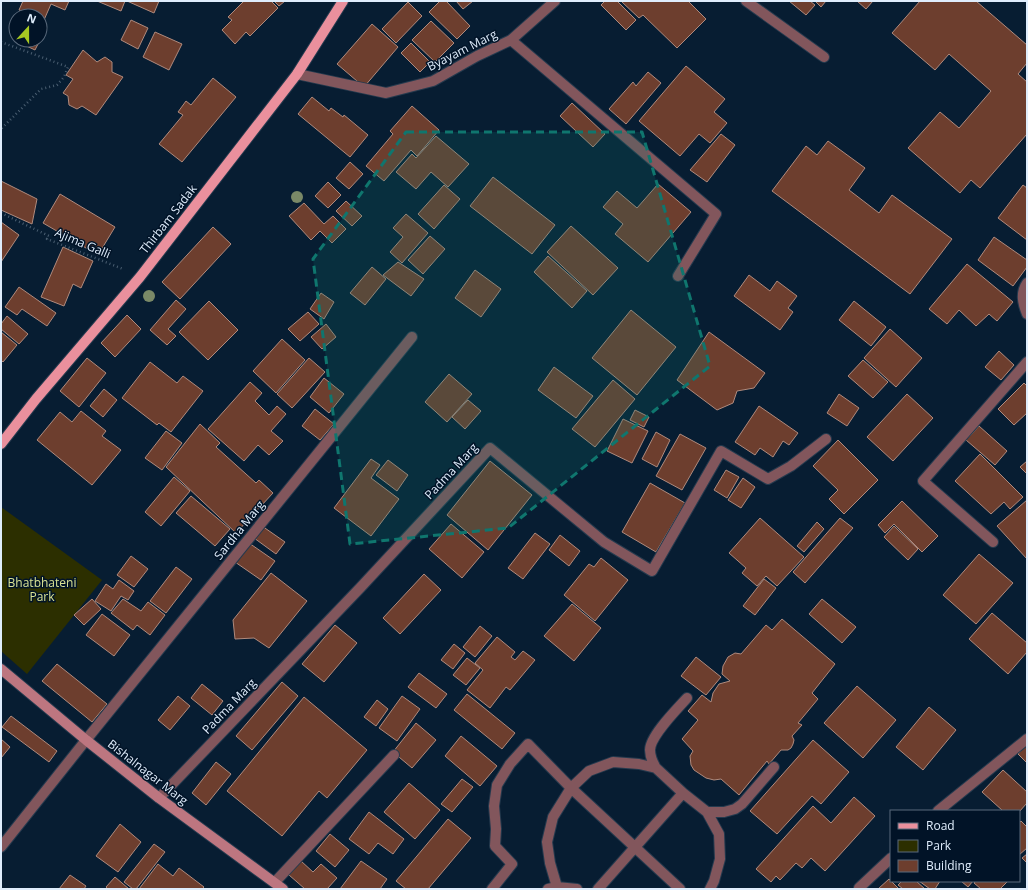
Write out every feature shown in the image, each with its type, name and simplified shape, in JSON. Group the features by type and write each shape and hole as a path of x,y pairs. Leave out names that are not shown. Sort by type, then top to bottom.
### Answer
{"main road":[{"name":"Thirbam Sadak","path":"1,444 36,399 140,277 297,74 343,1"},
{"name":"Bishalnagar Marg","path":"1,669 86,740 159,798 283,889"}],"street":[{"name":"Byayam Marg","path":"297,74 386,93 433,81 477,56 511,40 555,1"},
{"path":"746,1 824,57"},
{"path":"511,40 716,214 678,276"},
{"path":"1027,283 1024,287 1022,302 1027,314"},
{"name":"Sardha Marg","path":"1,847 412,337"},
{"path":"993,542 922,481 1027,362"},
{"name":"Padma Marg","path":"159,798 360,588 490,448 604,542 652,571 720,452 768,479 790,466 826,439"},
{"path":"686,698 653,740 650,749 651,758 656,768 683,793 707,812 719,834 720,859 714,881 710,889"},
{"path":"939,810 1027,740"},
{"path":"492,889 512,864 495,846 496,829 494,806 497,785 510,764 528,744 571,788 680,889"},
{"path":"275,882 394,755"},
{"path":"577,889 553,888 547,842 554,817 571,788 589,771 612,762 638,764 656,768"},
{"path":"707,812 724,812 735,809 742,804 774,766"},
{"path":"598,889 683,793"},
{"path":"859,888 890,859"}],"path":[{"path":"1,42 68,68 64,77 57,85 41,88 1,129"},
{"name":"Ajima Galli","path":"1,213 49,236 47,239 140,277"}],"highlighted area":[{"path":"406,132 642,132 710,366 508,528 350,544 313,259"}],"green space":[{"name":"Bhatbhateni Park","path":"1,507 102,580 27,674 1,651"}],"building":[{"path":"23,1 69,1 65,10 51,4 48,11 48,8 20,8"},
{"path":"97,1 125,1 121,11"},
{"path":"127,1 159,1 154,13"},
{"path":"244,1 271,1 278,8 250,36 246,32 235,44 222,30 232,20 228,17"},
{"path":"274,1 285,1 279,6"},
{"path":"440,1 446,1 470,26 457,39 429,12"},
{"path":"456,1 473,1 463,9"},
{"path":"605,1 617,1 636,20 626,30 601,5"},
{"path":"622,1 688,1 706,19 677,48 643,15 639,18"},
{"path":"789,1 810,1 815,5 806,15"},
{"path":"815,1 826,1 821,7"},
{"path":"857,1 873,1 866,9"},
{"path":"920,1 976,1 1027,45 1027,63 1018,74 1027,82 1027,134 980,188 971,180 960,193 908,148 940,112 959,128 991,91 949,54 935,70 892,33"},
{"path":"408,2 422,16 396,43 382,29"},
{"path":"131,20 148,28 138,49 121,40"},
{"path":"431,21 454,43 435,62 412,40"},
{"path":"372,24 398,47 364,87 337,64"},
{"path":"155,32 182,44 169,70 143,57"},
{"path":"411,43 430,62 420,72 401,53"},
{"path":"83,50 97,62 105,57 112,62 112,72 123,77 96,115 82,106 77,109 69,105 68,96 63,93 73,79 66,75"},
{"path":"686,66 725,99 714,112 727,123 710,143 699,134 680,156 639,121"},
{"path":"648,72 661,83 626,124 609,109 633,82 636,86"},
{"path":"213,78 236,97 182,162 159,144 183,115 178,112 186,101 191,105"},
{"path":"312,97 329,111 331,108 343,117 344,115 368,135 350,157 298,114"},
{"path":"572,103 605,134 593,147 560,116"},
{"path":"412,106 439,130 417,156 411,150 384,181 366,166 393,134 390,131"},
{"path":"721,134 735,145 707,182 690,170"},
{"path":"436,136 469,164 448,187 431,172 416,189 396,172 412,154 416,158"},
{"path":"828,141 865,168 849,190 879,213 892,195 952,239 910,294 772,191 806,146 817,155"},
{"path":"350,162 363,174 349,189 336,178"},
{"path":"493,177 555,225 532,254 470,206"},
{"path":"1,181 37,199 32,224 1,210"},
{"path":"328,182 341,195 328,208 315,196"},
{"path":"658,184 691,212 648,262 615,234 623,224 603,207 617,191 637,208"},
{"path":"444,185 460,199 434,229 418,214"},
{"path":"1023,185 1027,188 1027,240 998,218"},
{"path":"60,194 115,227 98,255 43,223"},
{"path":"346,201 362,216 352,226 336,211"},
{"path":"304,203 324,224 333,216 346,229 332,243 320,231 311,240 289,216"},
{"path":"406,214 428,233 402,263 390,252 403,237 393,228"},
{"path":"1,222 19,235 1,262"},
{"path":"571,226 618,268 593,295 547,252"},
{"path":"213,227 231,244 180,299 162,282"},
{"path":"430,236 445,249 423,274 408,260"},
{"path":"994,237 1027,260 1027,267 1013,286 978,260"},
{"path":"63,247 93,261 81,288 73,284 64,306 41,297"},
{"path":"548,256 587,291 572,308 534,272"},
{"path":"398,262 424,279 411,296 383,275"},
{"path":"967,264 1013,302 997,321 989,314 976,326 959,310 947,324 929,309"},
{"path":"372,267 386,279 365,305 350,293"},
{"path":"475,270 501,289 481,317 455,298"},
{"path":"749,275 770,291 777,281 797,296 788,308 793,312 780,330 734,296"},
{"path":"19,287 56,313 47,326 22,309 17,315 5,307"},
{"path":"321,293 334,302 324,319 310,309"},
{"path":"176,300 186,309 168,329 176,336 167,345 150,330"},
{"path":"209,301 238,330 208,360 179,332"},
{"path":"854,301 886,327 871,346 839,320"},
{"path":"631,310 676,347 637,395 592,358"},
{"path":"308,312 319,324 300,341 288,329"},
{"path":"127,315 141,329 115,357 101,343"},
{"path":"7,316 28,334 19,344 1,329 1,324"},
{"path":"326,324 336,337 322,349 311,337"},
{"path":"890,329 922,358 896,387 864,358"},
{"path":"1,332 17,345 3,362 1,360"},
{"path":"709,332 765,373 754,388 737,391 733,403 717,410 677,380"},
{"path":"282,339 305,360 276,393 253,371"},
{"path":"999,351 1014,365 1001,380 985,367"},
{"path":"87,358 106,373 79,407 60,391"},
{"path":"309,358 325,372 292,408 277,394"},
{"path":"863,360 888,382 873,398 848,376"},
{"path":"150,362 177,383 183,376 203,391 171,432 159,423 157,425 122,398"},
{"path":"554,367 593,396 576,418 538,390"},
{"path":"449,374 472,394 447,422 425,402"},
{"path":"324,378 344,394 329,413 310,397"},
{"path":"613,380 635,399 595,447 572,429"},
{"path":"250,382 262,393 255,401 269,415 277,406 286,414 271,431 283,441 269,455 258,445 244,461 208,429"},
{"path":"1024,383 1027,386 1027,413 1014,425 998,409"},
{"path":"104,389 117,400 103,417 90,406"},
{"path":"839,394 859,408 847,426 827,413"},
{"path":"907,394 933,418 893,461 867,437"},
{"path":"468,400 481,411 465,429 452,417"},
{"path":"759,406 798,433 789,445 783,441 773,457 760,448 755,455 735,442"},
{"path":"315,409 334,424 320,440 302,426"},
{"path":"635,410 649,417 644,427 630,420"},
{"path":"81,411 106,431 102,436 121,450 92,485 37,440 60,412 72,422"},
{"path":"623,419 648,431 632,463 607,451"},
{"path":"200,424 220,443 216,447 256,483 259,480 273,493 236,533 166,467"},
{"path":"979,426 1007,451 995,465 966,440"},
{"path":"166,431 182,443 162,470 145,458"},
{"path":"656,432 670,440 657,467 642,459"},
{"path":"680,434 706,448 682,490 656,476"},
{"path":"838,440 878,480 844,514 829,499 838,490 813,466"},
{"path":"980,454 1023,497 1010,509 1004,502 991,514 955,481"},
{"path":"371,459 380,465 371,478 399,499 371,536 334,508"},
{"path":"388,460 408,475 397,491 376,475"},
{"path":"490,461 532,495 488,550 447,515"},
{"path":"1027,461 1027,474 1020,467"},
{"path":"726,470 739,477 727,498 714,490"},
{"path":"174,477 190,491 161,526 145,512"},
{"path":"743,478 755,487 741,508 728,500"},
{"path":"650,483 685,503 656,552 622,532"},
{"path":"191,496 230,529 215,546 176,513"},
{"path":"1027,500 1027,559 997,526"},
{"path":"902,501 938,536 922,552 894,524 885,533 878,525"},
{"path":"760,518 804,557 777,586 766,576 757,586 742,573 746,568 729,553"},
{"path":"840,518 853,528 805,583 793,572"},
{"path":"817,522 824,529 804,552 797,546"},
{"path":"451,524 484,552 462,578 429,549"},
{"path":"262,526 285,542 276,554 254,538"},
{"path":"894,526 918,549 908,560 884,537"},
{"path":"535,533 550,544 523,579 508,568"},
{"path":"560,535 580,551 569,566 549,550"},
{"path":"249,543 275,561 261,580 235,562"},
{"path":"979,554 1013,583 976,624 943,595"},
{"path":"131,556 148,569 134,587 117,575"},
{"path":"601,558 628,580 595,621 564,595 589,564 594,567"},
{"path":"176,567 192,579 166,613 150,601"},
{"path":"271,573 307,601 269,648 254,638 235,639 233,620"},
{"path":"424,574 441,590 400,634 383,618"},
{"path":"764,579 776,588 755,615 743,606"},
{"path":"119,580 134,591 128,600 121,596 111,611 95,601 106,584 113,589"},
{"path":"92,599 101,609 84,625 74,615"},
{"path":"123,599 141,611 148,602 165,615 150,635 137,625 133,630 111,613"},
{"path":"822,599 856,627 842,643 809,614"},
{"path":"572,604 601,628 574,661 544,636"},
{"path":"992,613 1027,643 1027,652 1008,674 969,639"},
{"path":"102,614 130,635 114,656 86,635"},
{"path":"782,619 835,664 812,693 818,699 798,723 802,725 792,736 794,740 791,748 788,750 781,750 769,764 767,761 739,795 721,779 714,780 706,778 694,770 691,765 690,756 693,751 682,739 698,720 688,711 702,695 711,702 713,693 719,684 730,681 722,674 723,666 728,657 735,653 741,654 766,625 772,630"},
{"path":"335,625 357,643 324,682 302,664"},
{"path":"480,626 492,636 475,657 463,647"},
{"path":"497,637 515,652 511,657 515,660 523,651 535,660 510,690 506,687 490,708 467,690 483,670 475,663"},
{"path":"454,644 465,653 453,669 441,660"},
{"path":"696,657 721,677 706,695 681,676"},
{"path":"467,658 480,668 466,685 453,675"},
{"path":"57,664 107,704 92,722 42,681"},
{"path":"419,673 447,694 436,708 408,687"},
{"path":"282,682 298,696 252,750 236,736"},
{"path":"202,684 223,701 212,715 191,698"},
{"path":"857,686 896,720 863,758 824,723"},
{"path":"467,694 515,733 502,749 454,710"},
{"path":"178,696 190,706 170,730 158,720"},
{"path":"402,696 420,709 397,741 379,728"},
{"path":"304,697 367,750 327,798 319,791 282,836 227,791"},
{"path":"377,700 388,709 376,726 364,717"},
{"path":"929,707 956,730 923,770 896,747"},
{"path":"11,716 57,751 49,762 2,727"},
{"path":"416,723 436,740 412,768 393,752"},
{"path":"461,736 497,766 480,786 445,756"},
{"path":"1,739 10,747 1,758"},
{"path":"813,740 849,772 821,804 812,796 777,834 750,811"},
{"path":"1027,745 1027,763 1018,754"},
{"path":"216,762 231,774 206,805 192,793"},
{"path":"1003,770 1027,792 1027,803 1020,811 1002,810 982,792"},
{"path":"462,779 473,787 452,812 441,804"},
{"path":"409,783 440,810 415,839 384,812"},
{"path":"854,797 875,816 825,871 811,858 802,868 796,863 780,880 776,876 771,882 756,869 813,806 831,823"},
{"path":"369,812 404,839 393,854 378,843 369,854 349,839"},
{"path":"448,819 471,838 428,889 406,889 396,881"},
{"path":"1021,821 1027,827 1027,848 1020,854"},
{"path":"120,824 141,842 118,872 96,856"},
{"path":"330,834 349,850 335,867 316,851"},
{"path":"154,844 165,852 136,889 133,889 124,882"},
{"path":"1027,854 1027,863 1022,858"},
{"path":"301,861 313,872 321,864 337,878 327,889 305,889 289,875"},
{"path":"361,861 387,879 380,889 340,889"},
{"path":"158,864 173,876 179,868 204,887 202,889 139,889"},
{"path":"70,875 86,886 84,889 59,889"},
{"path":"115,877 129,889 108,889 106,887"},
{"path":"889,879 890,882 892,882 899,889 878,889"},
{"path":"901,882 917,882 925,889 903,889 898,885"},
{"path":"920,882 939,882 935,889 930,889"},
{"path":"962,882 972,882 968,887"},
{"path":"1007,882 1000,889 981,889 974,883"}]}
